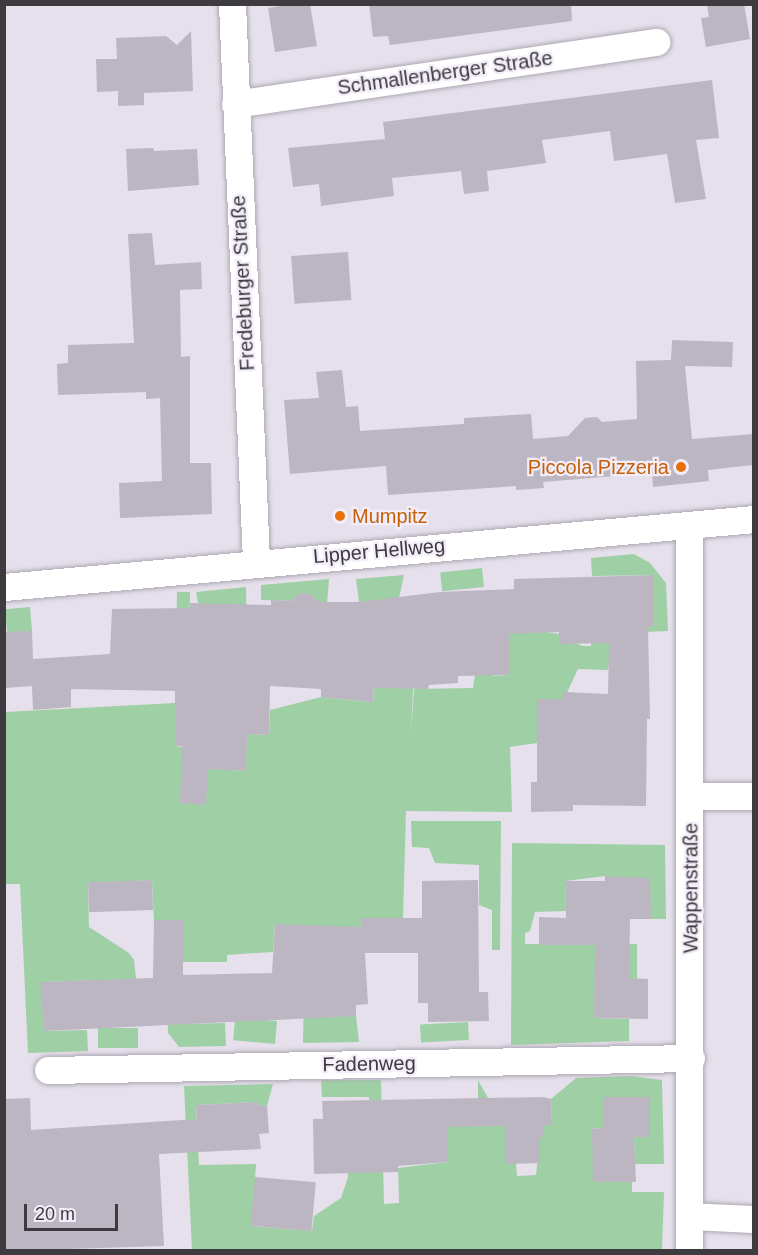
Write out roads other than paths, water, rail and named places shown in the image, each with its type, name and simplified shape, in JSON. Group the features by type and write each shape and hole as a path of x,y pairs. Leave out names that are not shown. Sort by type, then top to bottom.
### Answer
{"street":[{"name":"Fredeburger Straße","path":"232,4 256,561"},
{"name":"Schmallenberger Straße","path":"235,104 656,42"},
{"name":"Lipper Hellweg","path":"4,587 256,561 753,519"},
{"name":"Wappenstraße","path":"689,526 692,796 689,1251"},
{"path":"692,796 753,796"},
{"name":"Fadenweg","path":"48,1070 690,1058"},
{"path":"690,1216 753,1220"}],"place":[{"name":"Piccola Pizzeria","path":"681,467"},
{"name":"Mumpitz","path":"340,516"}]}
